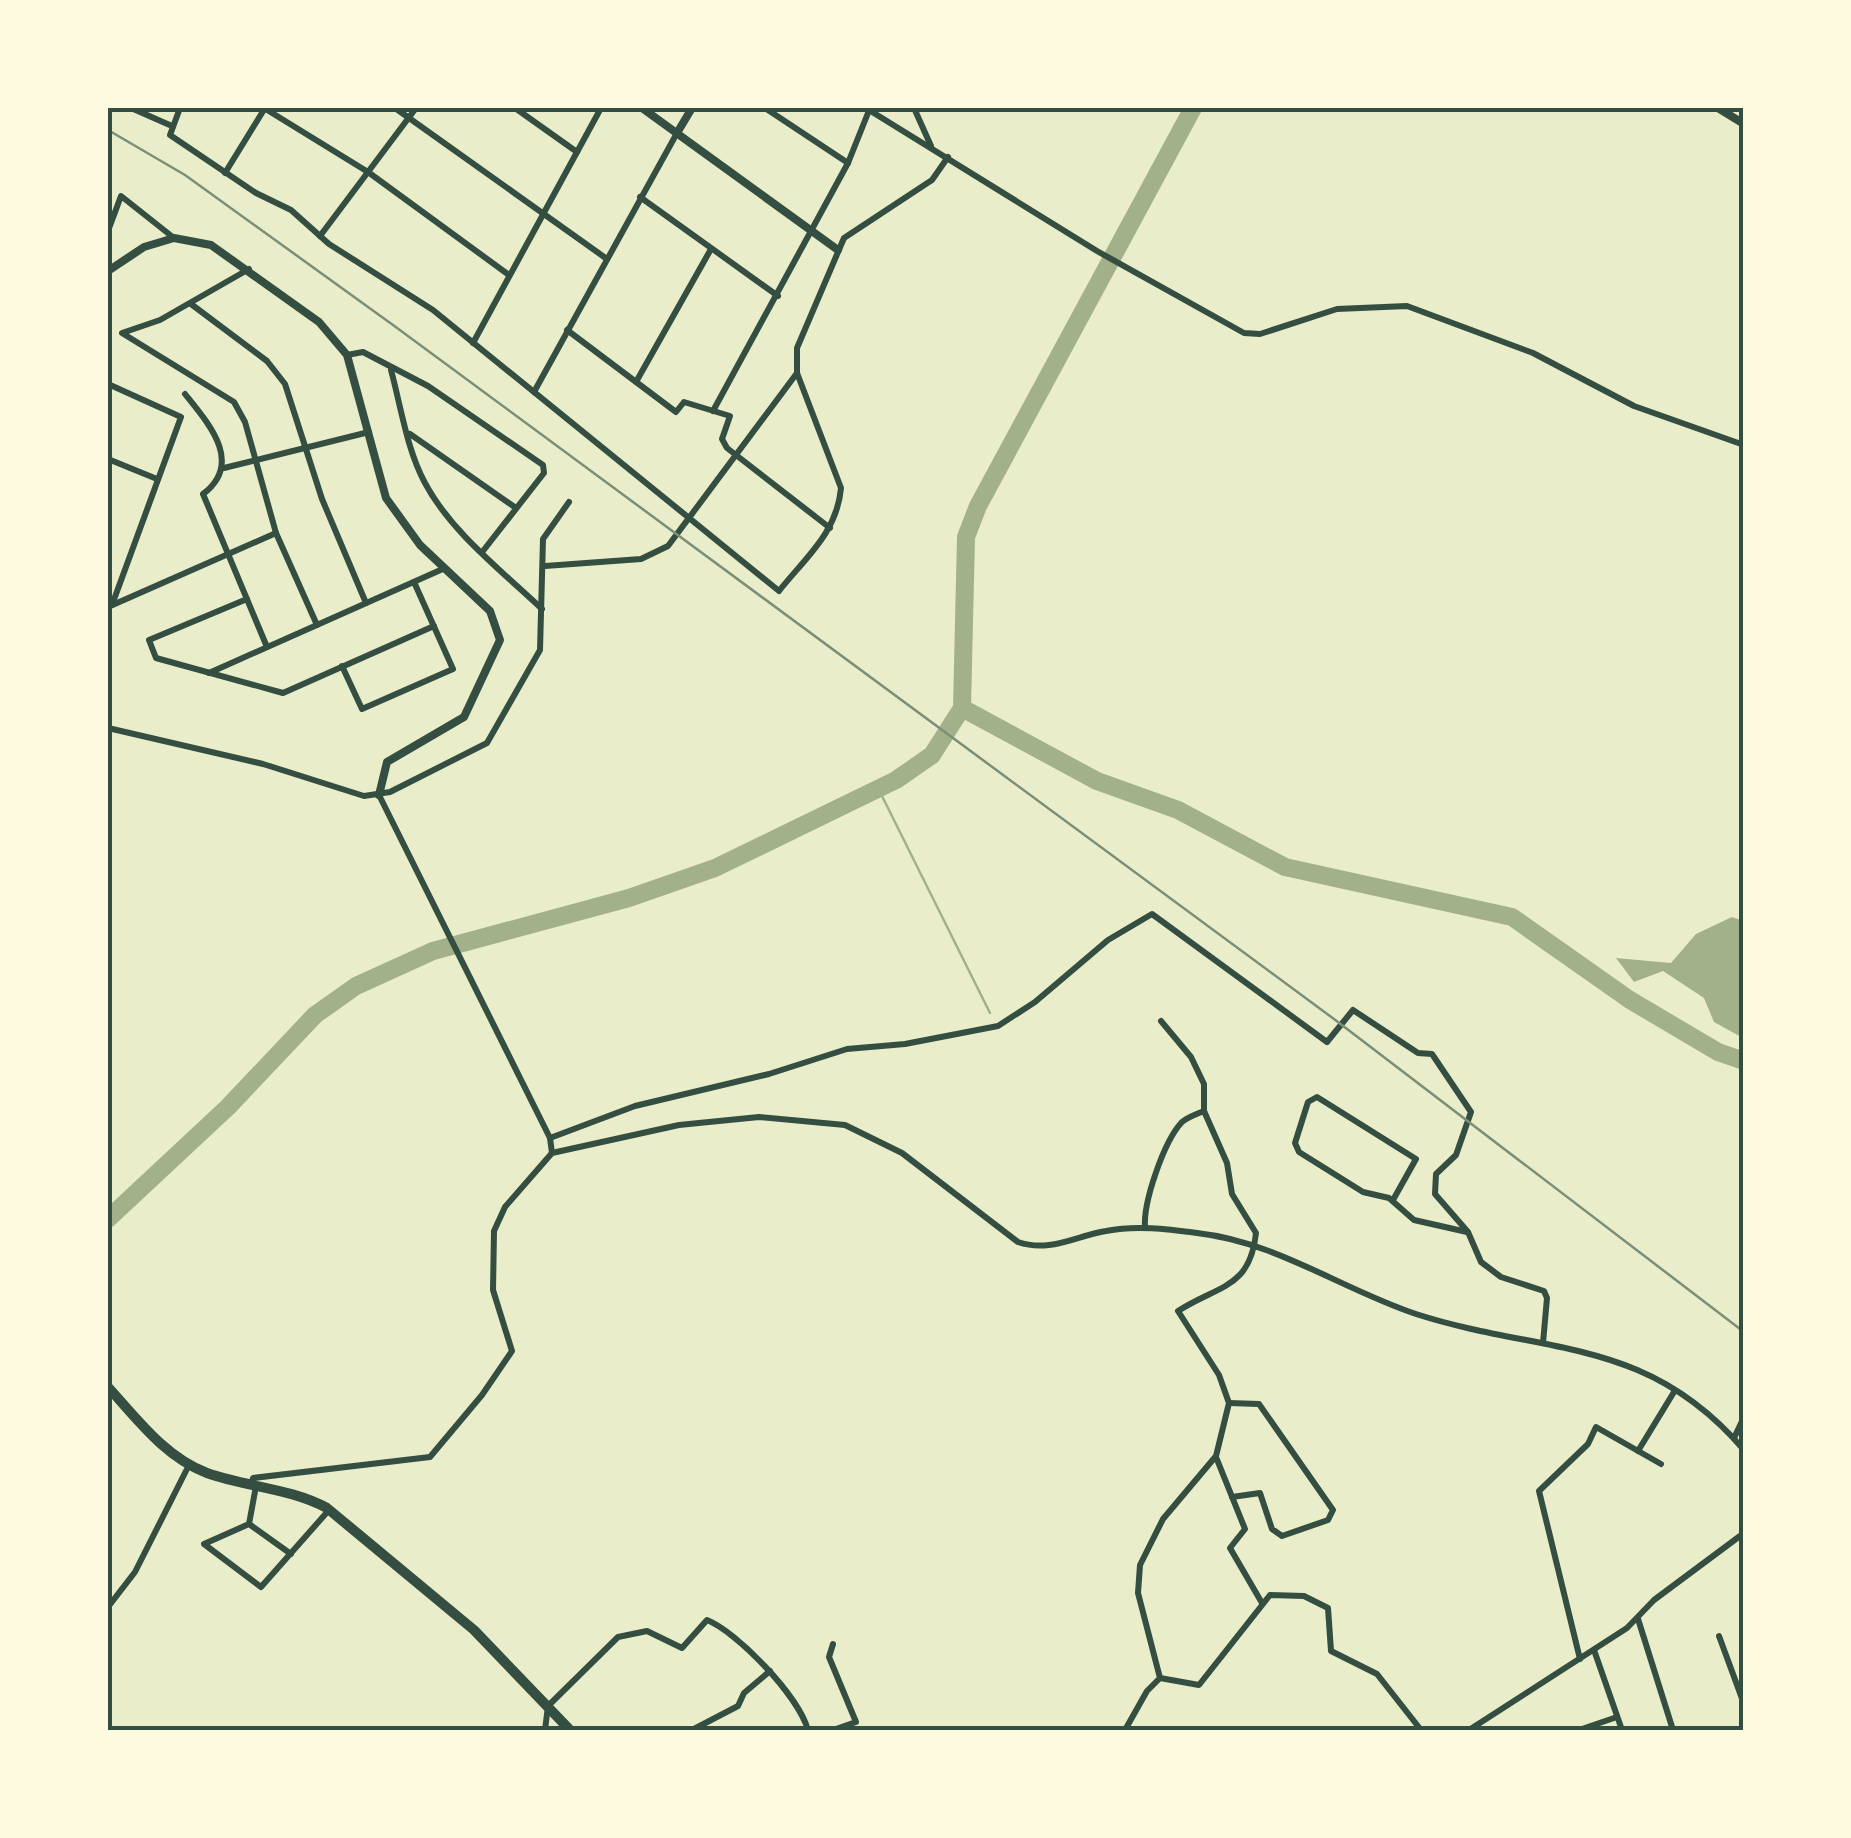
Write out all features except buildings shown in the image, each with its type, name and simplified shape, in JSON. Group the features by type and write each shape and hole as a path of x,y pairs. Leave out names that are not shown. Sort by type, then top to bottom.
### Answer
{"highway":[{"path":"108,1387 163,1446 189,1464 308,1498 329,1510 474,1630 570,1730"}],"street":[{"path":"131,108 172,126"},
{"path":"180,108 170,135 225,173 290,210 320,236 433,310 779,591 830,528 841,488 797,373 797,348 848,233 932,180 948,157"},
{"path":"225,173 265,108 368,172 509,275"},
{"path":"396,108 607,259"},
{"path":"320,236 416,108"},
{"path":"514,108 576,152"},
{"path":"473,343 601,108"},
{"path":"642,108 838,250"},
{"path":"534,392 692,108"},
{"path":"765,108 777,111 848,163"},
{"path":"914,108 931,146"},
{"path":"1718,108 1744,124"},
{"path":"712,411 812,232 848,163 870,109 1097,251 1244,333 1260,334 1337,309 1408,306 1533,353 1634,406 1744,445"},
{"path":"108,231 121,196 174,238 211,245 249,268 319,322 347,355 386,498 420,544 490,611 498,625 498,653 464,716 387,762 379,795 550,1138 552,1153"},
{"path":"640,197 778,296"},
{"path":"108,271 144,248 174,238"},
{"path":"636,382 712,249"},
{"path":"249,268 192,304 122,333 234,402 276,533 317,625"},
{"path":"192,304 267,360 292,398 322,499 366,603"},
{"path":"567,330 676,412 684,402 730,416 722,439 737,456 830,528"},
{"path":"347,355 363,352 428,386 543,465 544,472 482,551"},
{"path":"391,370 430,492 448,517 543,610"},
{"path":"545,566 652,556 668,546 797,373"},
{"path":"108,384 182,417 110,606"},
{"path":"186,394 218,436 224,468 216,485 204,494 267,647"},
{"path":"224,468 306,444 370,432"},
{"path":"408,433 516,508"},
{"path":"108,458 156,478"},
{"path":"108,728 263,764 364,796 379,795 487,743 498,732 540,650 544,539 569,502"},
{"path":"110,606 276,533"},
{"path":"209,673 445,568"},
{"path":"342,666 362,709 454,669 414,582"},
{"path":"247,599 148,640 156,658 283,694 434,626"},
{"path":"550,1138 635,1106 769,1074 848,1049 920,1042 998,1026 1035,1002 1108,940 1152,914 1326,1042 1353,1010 1418,1052 1432,1054 1471,1112 1456,1154 1440,1166 1434,1184 1441,1202 1468,1232 1481,1262 1502,1277 1544,1291 1544,1342"},
{"path":"1128,1730 1160,1678 1138,1593 1140,1565 1163,1519 1216,1456 1229,1403 1219,1375 1178,1311 1245,1272 1254,1244 1252,1222 1232,1194 1227,1162 1204,1111 1204,1084 1192,1057 1162,1021"},
{"path":"1392,1200 1416,1159 1317,1097 1308,1102 1295,1143 1299,1152 1364,1192 1392,1200 1414,1220 1468,1232"},
{"path":"1145,1228 1144,1210 1154,1174 1184,1120 1204,1111"},
{"path":"249,1524 253,1478 430,1456 482,1395 512,1351 493,1290 494,1230 526,1179 552,1153 724,1117 802,1118 845,1125 873,1136 1018,1242 1034,1247 1109,1230 1145,1228 1254,1244 1416,1314 1619,1359 1674,1392 1744,1450"},
{"path":"1638,1451 1674,1392"},
{"path":"1229,1403 1259,1404 1333,1510 1328,1520 1282,1536 1272,1529 1260,1493 1232,1497"},
{"path":"1734,1439 1744,1417"},
{"path":"1580,1659 1538,1491 1588,1444 1596,1427 1661,1464"},
{"path":"1216,1456 1245,1529 1230,1548 1262,1603"},
{"path":"108,1607 135,1572 189,1464"},
{"path":"249,1524 204,1544 261,1587 329,1510"},
{"path":"249,1524 291,1554"},
{"path":"1469,1730 1478,1728 1638,1619 1654,1600 1744,1533"},
{"path":"1160,1678 1199,1685 1270,1595 1304,1596 1328,1608 1331,1651 1377,1674 1421,1730"},
{"path":"1638,1619 1673,1730"},
{"path":"545,1730 548,1706 618,1637 647,1631 682,1648 707,1620 770,1671 803,1713 808,1730"},
{"path":"1719,1636 1744,1704"},
{"path":"833,1644 829,1657 856,1722 833,1730"},
{"path":"1594,1650 1622,1730"},
{"path":"692,1730 738,1706 744,1693 770,1671"},
{"path":"1579,1730 1617,1717"}],"shaded area":[{"path":"1732,917 1743,921 1743,1038 1714,1022 1704,998 1663,971 1634,982 1616,958 1671,963 1696,934"}],"waterway":[{"path":"962,708 966,537 978,506 1193,108"},
{"path":"962,708 1097,781 1178,810 1285,867 1512,917 1630,1000 1718,1052 1744,1061"},
{"path":"108,1219 228,1107 315,1015 356,986 433,951 629,898 715,868 896,780 932,755 962,708"},
{"path":"878,788 990,1013"}],"railway":[{"path":"108,130 185,175 393,325 1334,1019 1744,1332"}]}
